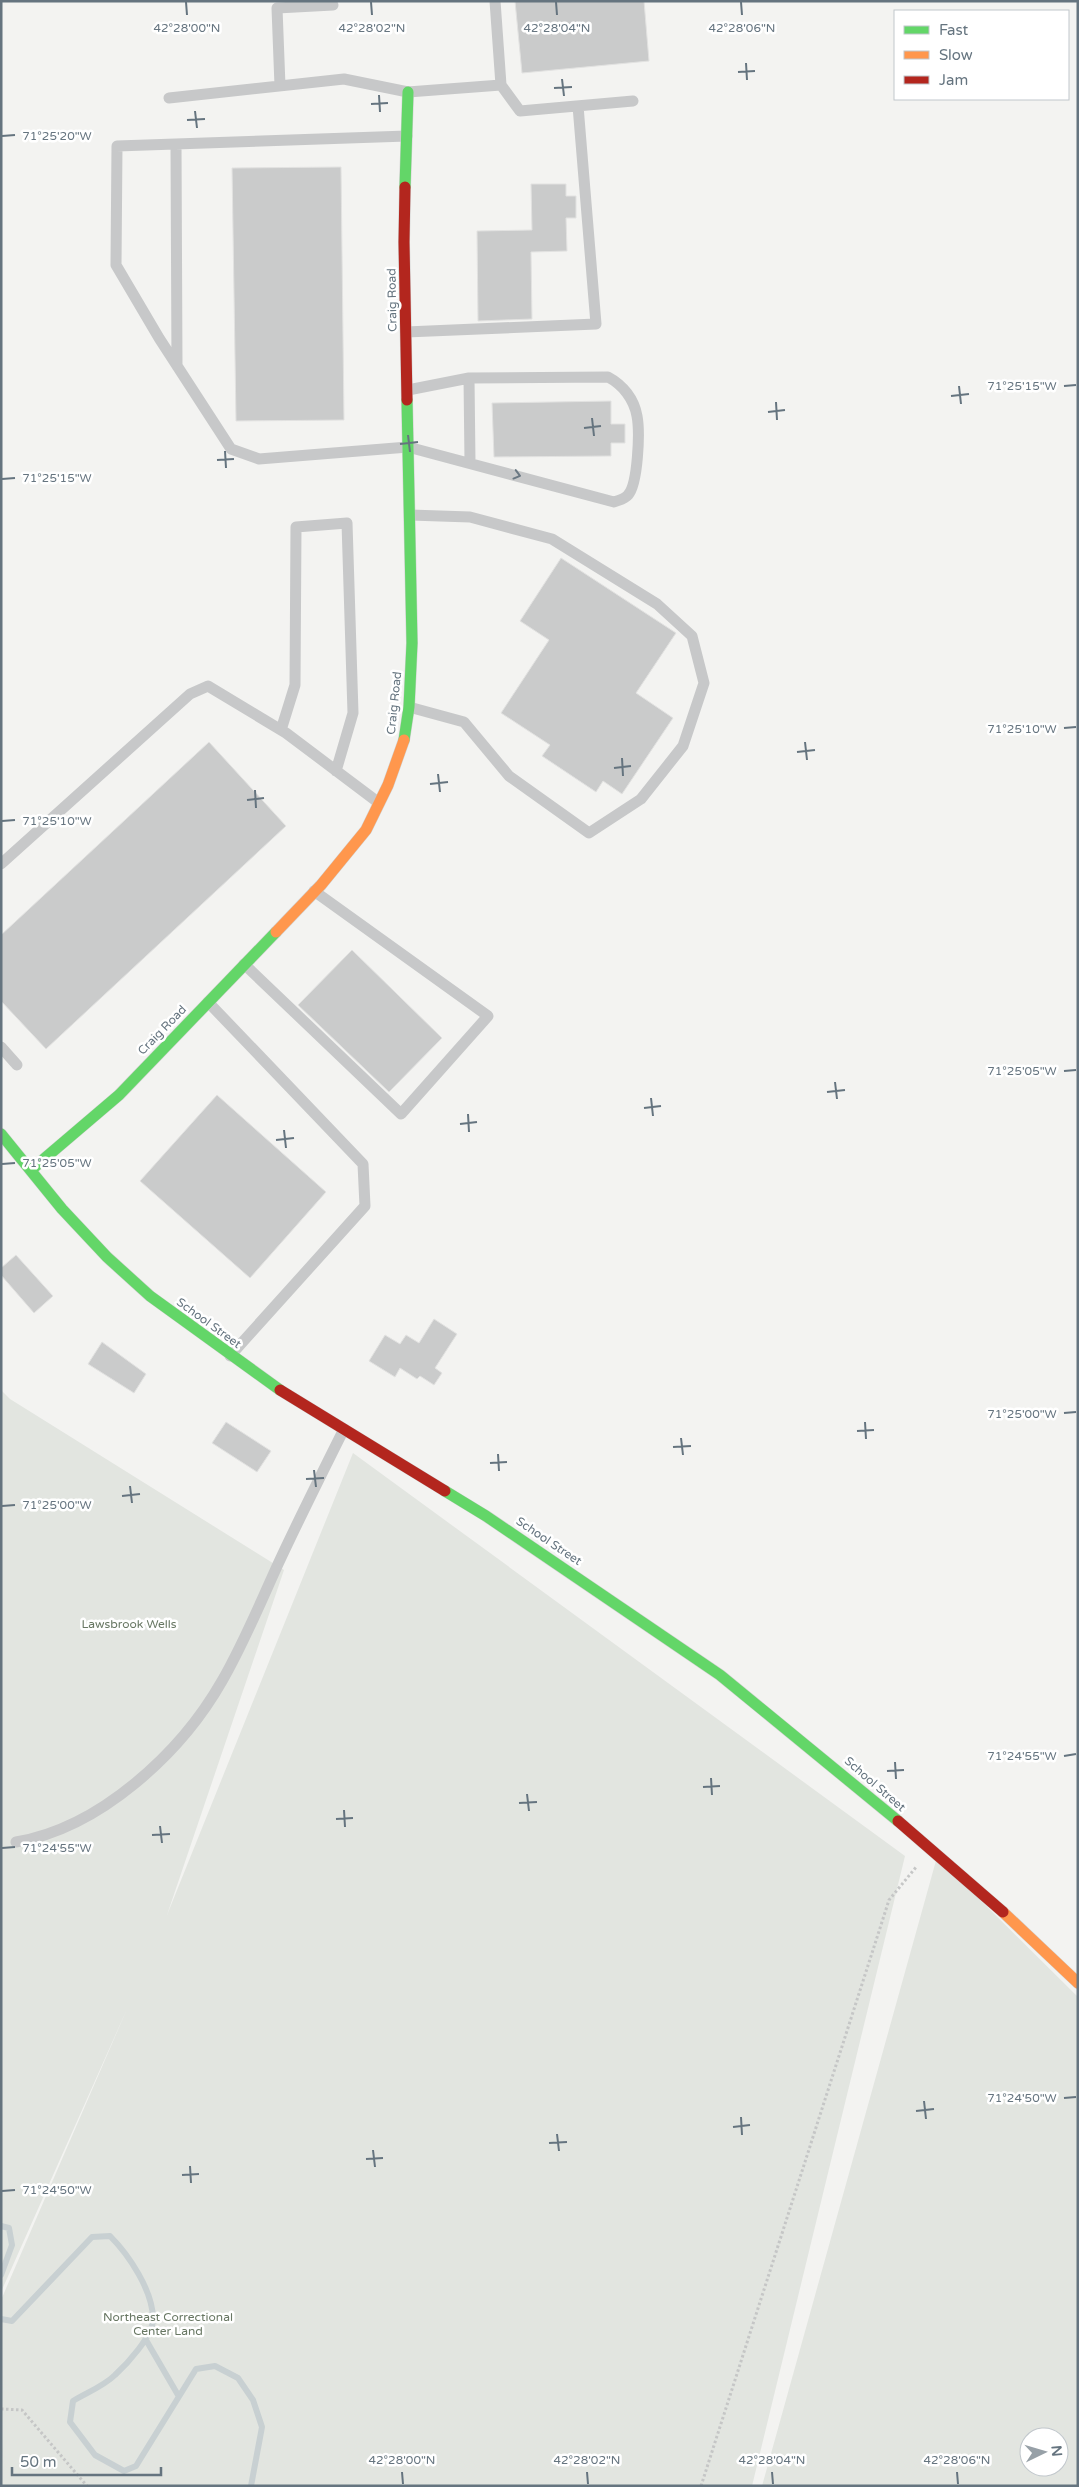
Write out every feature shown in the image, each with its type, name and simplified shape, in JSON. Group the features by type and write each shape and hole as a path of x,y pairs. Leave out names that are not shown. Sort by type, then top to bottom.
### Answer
{"street":[{"name":"Craig Road","path":"30,1170 119,1095 314,892 366,830 403,746 409,707 412,643 404,242 408,92"},
{"name":"School Street","path":"1,1134 62,1209 107,1257 150,1296 268,1382 345,1428 556,1561 720,1675 867,1794 930,1851 1027,1933 1078,1983"}],"lane":[{"path":"495,1 501,85 520,111 633,101"},
{"path":"280,86 277,8 333,5"},
{"path":"170,98 344,79 408,92 501,85"},
{"path":"406,332 596,324 578,106"},
{"path":"407,136 117,146 116,265 177,366 231,449 259,459 408,447 470,462 614,502 627,496 634,485 637,472 637,416 630,399 620,384 608,377 469,378 408,390"},
{"path":"176,144 177,366"},
{"path":"469,378 470,462"},
{"path":"409,707 464,722 509,776 589,833 641,799 683,746 704,683 692,636 657,604 552,539 470,517 410,515"},
{"path":"281,730 295,685 296,527 347,524 353,713 336,771"},
{"path":"1,864 183,700 208,686 281,730 379,803"},
{"path":"244,964 401,1114 488,1016 314,892"},
{"path":"208,1002 363,1164 365,1206 230,1356"},
{"path":"1,1046 17,1065"},
{"path":"16,1842 38,1838 78,1821 120,1794 161,1760 197,1720 223,1681 345,1428"}],"path":[{"path":"701,2486 889,1900 930,1851"},
{"path":"1,2409 22,2410 87,2486"}],"green space":[{"path":"1,1390 10,1399 284,1570 167,1915 353,1453 905,1856 752,2486 1,2486 1,2300 127,2009 1,2292"},
{"path":"937,1857 1078,1997 1078,2486 762,2486"}],"building":[{"path":"515,1 644,1 649,61 522,73"},
{"path":"341,167 344,420 236,421 232,168"},
{"path":"531,184 566,184 566,196 576,196 576,218 566,218 567,251 531,252 532,319 478,321 477,231 532,230"},
{"path":"611,401 611,424 625,424 625,443 611,443 611,456 494,457 492,403"},
{"path":"561,558 676,633 636,693 673,718 622,794 603,781 596,792 542,756 550,745 501,713 549,640 520,621"},
{"path":"209,742 286,826 46,1049 1,1001 1,935"},
{"path":"352,950 442,1038 389,1092 298,1005"},
{"path":"217,1095 326,1192 250,1278 140,1181"},
{"path":"16,1255 53,1296 34,1313 1,1275 1,1268"},
{"path":"434,1319 457,1334 435,1368 442,1373 434,1385 420,1376 417,1379 400,1368 395,1377 369,1361 385,1335 400,1344 406,1335 419,1343"},
{"path":"102,1342 146,1374 134,1393 88,1364"},
{"path":"226,1422 271,1451 257,1472 212,1443"}],"waterway":[{"path":"1,2226 9,2228 12,2245 1,2275"},
{"path":"1,2319 12,2321 92,2237 110,2236 125,2253 139,2274 152,2308 152,2326 138,2349 111,2379 73,2401 70,2422 95,2455 124,2471 136,2466 196,2369 215,2366 238,2378 253,2400 262,2427 251,2486"},
{"path":"146,2340 178,2395"}],"traffic: fast":[{"path":"405,187 408,92"},
{"path":"404,740 409,707 412,643 407,400"},
{"path":"31,1170 119,1095 276,932"},
{"path":"1,1134 62,1209 107,1257 150,1296 280,1390"},
{"path":"445,1491 486,1516 720,1675 898,1821"}],"traffic: slow":[{"path":"276,932 321,885 366,830 388,785 404,740"},
{"path":"1003,1912 1078,1983"}],"traffic: jam":[{"path":"405,187 404,242 407,400"},
{"path":"280,1390 445,1491"},
{"path":"898,1821 1003,1912"}],"park label":[{"name":"Lawsbrook Wells","path":"129,1624"},
{"name":"Northeast Correctional Center Land","path":"168,2324"}]}
